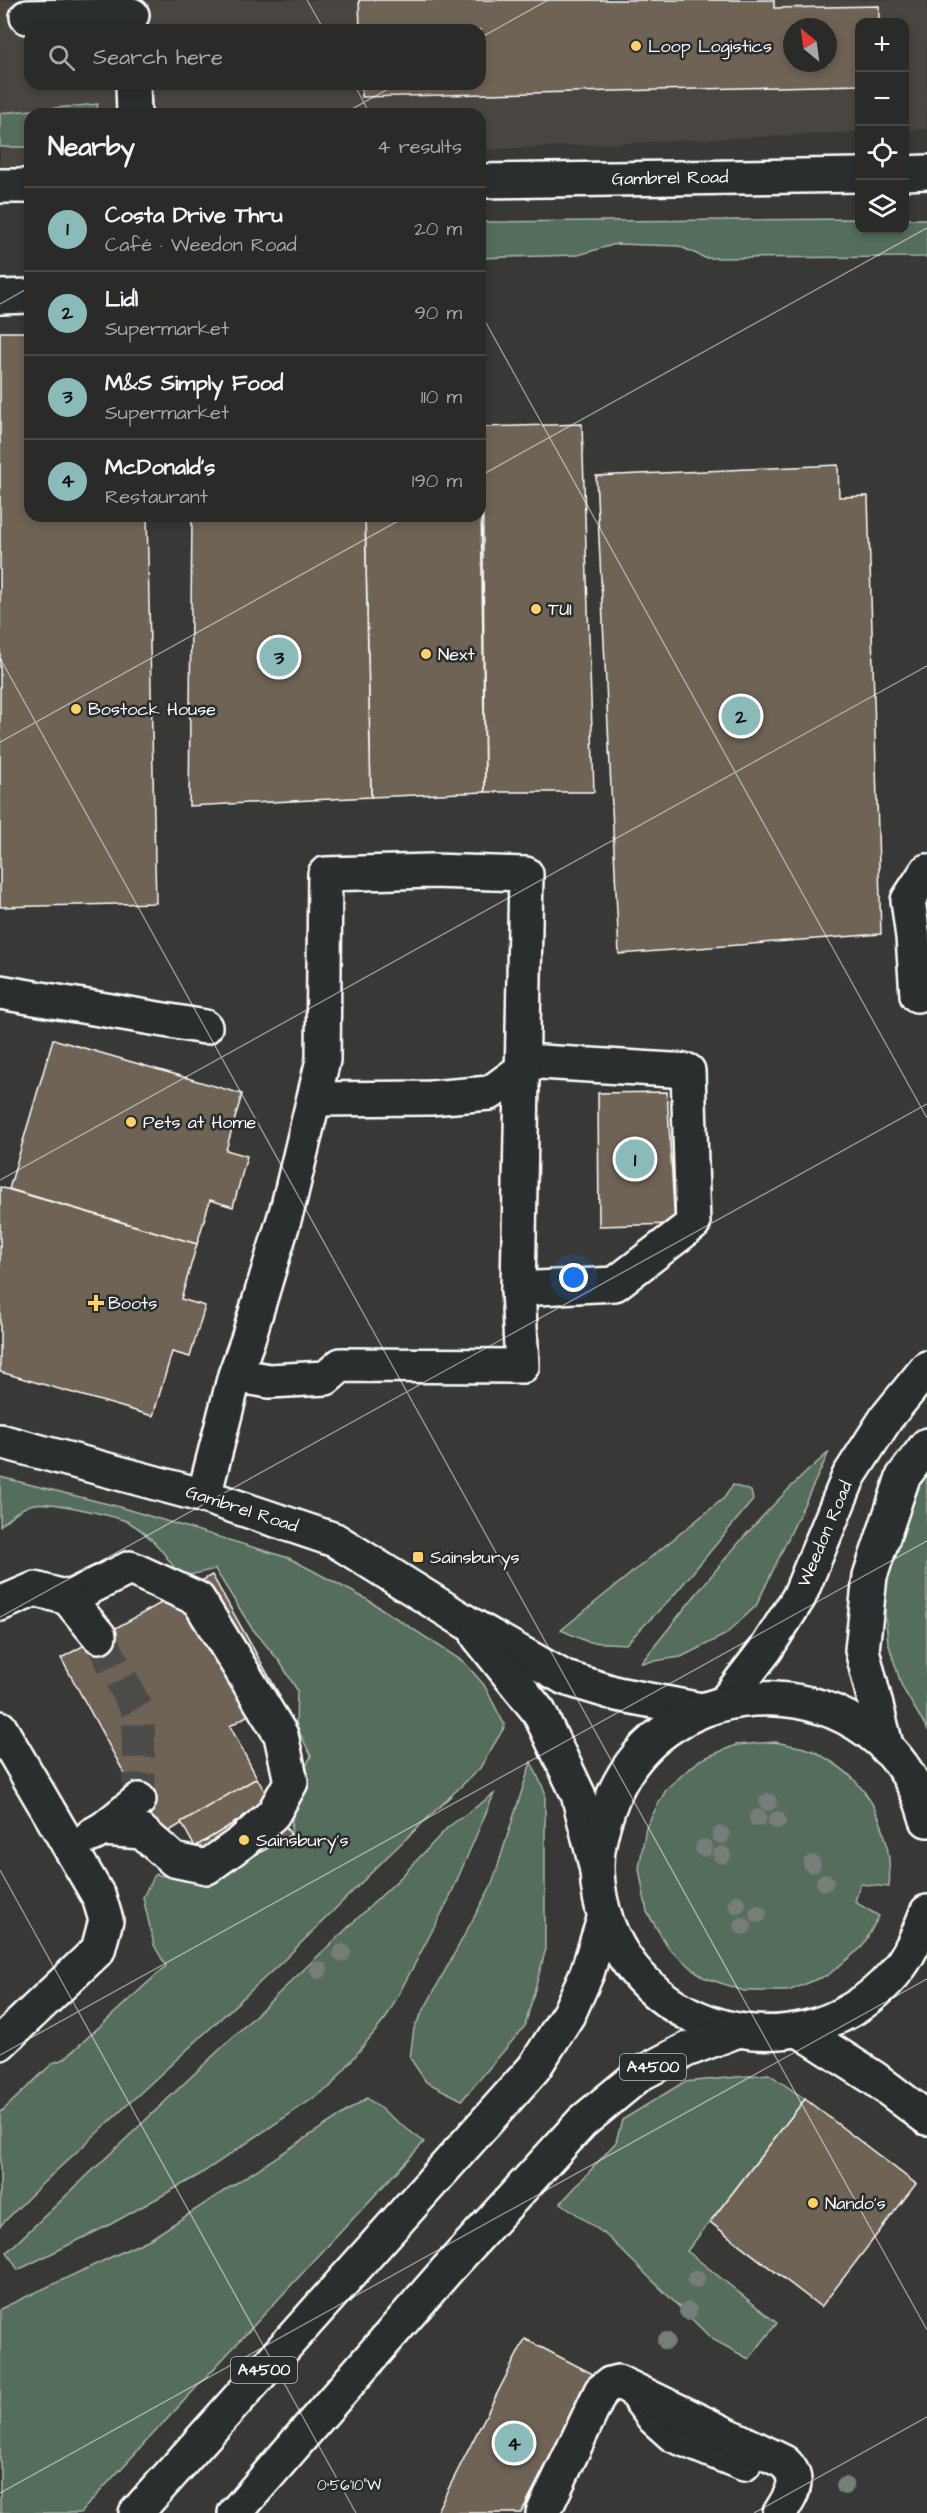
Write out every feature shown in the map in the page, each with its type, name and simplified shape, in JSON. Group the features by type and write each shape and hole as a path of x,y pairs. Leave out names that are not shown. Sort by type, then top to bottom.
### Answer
{"main road":[{"path":"27,17 132,15"},
{"path":"133,90 134,108"},
{"path":"909,173 927,172"},
{"name":"Gambrel Road","path":"486,181 855,175"},
{"path":"0,186 24,186"},
{"path":"0,297 24,296"},
{"path":"204,1496 235,1375 248,1340 288,1206 323,1060 325,874 432,871 526,874 518,1289 522,1366 341,1365 326,1378 269,1382 235,1375"},
{"path":"917,995 908,900 927,871"},
{"path":"0,992 205,1027"},
{"path":"311,1108 490,1093 524,1065 687,1071 693,1224 615,1284 518,1289"},
{"name":"Weedon Road","path":"713,1706 766,1649 800,1597 849,1476 886,1418 927,1368"},
{"name":"Gambrel Road","path":"0,1441 204,1496 335,1540 466,1622 565,1678 617,1694 713,1706"},
{"path":"887,1749 862,1650 870,1575 903,1477 927,1445"},
{"path":"68,1598 130,1568 198,1599 282,1735 291,1782 273,1814 242,1842 207,1867 174,1860 142,1832 103,1829"},
{"path":"0,1604 35,1589 68,1598 99,1636"},
{"name":"Gambrel Road","path":"466,1622 539,1712 578,1794 597,1872"},
{"path":"927,1820 909,1776 887,1749 860,1726 829,1709 796,1700 760,1697 713,1706 665,1730 636,1758 614,1792 601,1831 597,1872 605,1916 617,1944 633,1970 654,1992 679,2010 698,2019 736,2031 767,2034 799,2030 834,2019 873,1994 893,1975 914,1944 927,1912"},
{"path":"0,1728 99,1898 106,1920 98,1950 0,2043"},
{"path":"70,1847 103,1829 139,1800"},
{"name":"A4500","path":"136,2513 534,2068 569,2013 587,1973 605,1916"},
{"path":"799,2030 874,2078 927,2118"},
{"name":"A4500","path":"235,2513 446,2271 582,2122 640,2074 686,2050 736,2031"},
{"path":"543,2513 601,2391 610,2384 618,2382 626,2383 784,2462 791,2468 795,2483 793,2492 780,2513"}],"shaded area":[{"path":"0,0 927,0 927,129 909,130 909,18 855,18 855,132 486,150 486,108 24,108 24,168 0,168"}],"green space":[{"path":"98,104 97,108 54,108"},
{"path":"24,111 24,147 0,147 0,113"},
{"path":"855,219 855,234 909,234 909,219 927,219 927,257 705,258 679,246 616,244 578,255 486,258 486,222"},
{"path":"829,1452 756,1606 725,1635 681,1657 641,1663 753,1526"},
{"path":"927,1467 927,1729 902,1687 888,1642 883,1594 892,1543 908,1496"},
{"path":"0,1477 116,1506 289,1558 368,1600 464,1662 484,1685 505,1726 480,1768 285,1959 43,2183 0,2226 0,2113 53,2063 64,2059 166,1966 154,1945 143,1897 155,1874 185,1881 216,1877 291,1835 296,1794 311,1756 296,1725 297,1690 280,1662 251,1627 215,1569 181,1577 158,1547 138,1528 123,1520 83,1510 35,1504 21,1509 0,1526"},
{"path":"733,1485 751,1491 753,1500 674,1595 626,1644 588,1642 561,1630 724,1498"},
{"path":"775,1742 802,1747 817,1753 847,1773 860,1786 870,1800 884,1833 888,1850 889,1887 860,1884 855,1902 879,1916 862,1947 828,1975 788,1991 744,1991 703,1977 669,1949 647,1912 639,1869 646,1827 667,1788 700,1760 736,1745"},
{"path":"531,1762 545,1792 545,1952 525,2026 462,2100 426,2082 410,2058 414,2028 492,1884"},
{"path":"494,1794 448,1901 386,2018 330,2087 199,2175 111,2224 18,2270 7,2252 402,1876 448,1827"},
{"path":"769,2074 805,2099 687,2251 777,2323 749,2359 712,2339 607,2236 561,2203 616,2142 622,2120 684,2082"},
{"path":"367,2098 424,2142 80,2513 0,2513 0,2309 152,2238"}],"building":[{"name":"Loop Logistics","path":"359,0 774,0 774,8 879,6 879,18 855,18 855,85 362,97 361,90 486,90 486,24 360,24"},
{"name":"Bostock House","path":"0,332 24,332 24,522 147,522 156,903 0,907"},
{"name":"TUI","path":"582,424 594,792 485,792 483,522 486,522 486,427"},
{"path":"838,465 839,497 868,496 881,934 619,954 596,476"},
{"path":"192,522 365,522 371,797 189,806"},
{"name":"Next","path":"365,522 481,522 485,792 371,797"},
{"name":"Pets at Home","path":"53,1039 242,1094 226,1150 247,1156 233,1207 210,1200 197,1244 9,1189"},
{"path":"667,1092 675,1224 599,1226 598,1093"},
{"name":"Boots","path":"0,1187 197,1244 181,1299 205,1306 190,1357 172,1352 153,1416 0,1372"},
{"name":"Sainsbury's","path":"212,1575 280,1696 230,1726 257,1778 161,1836 61,1658"},
{"path":"257,1778 270,1801 195,1847 181,1822"},
{"name":"Sainsbury's","path":"270,1801 291,1835 216,1877 198,1845"},
{"name":"Nando's","path":"805,2099 916,2184 821,2307 710,2222"},
{"path":"525,2339 593,2374 521,2513 436,2513"}],"tunnel":[{"path":"99,1636 138,1712 139,1800"}],"place":[{"name":"Loop Logistics","path":"636,46"},
{"name":"TUI","path":"536,609"},
{"name":"Next","path":"426,654"},
{"name":"M&S Simply Food","path":"279,657"},
{"name":"Bostock House","path":"76,709"},
{"name":"Lidl","path":"741,716"},
{"name":"Pets at Home","path":"131,1122"},
{"name":"Costa Drive Thru","path":"635,1159"},
{"name":"Boots","path":"96,1303"},
{"name":"Sainsburys","path":"418,1557"},
{"name":"Sainsbury's","path":"244,1840"},
{"name":"Nando's","path":"813,2203"},
{"name":"McDonald's","path":"514,2443"}]}
